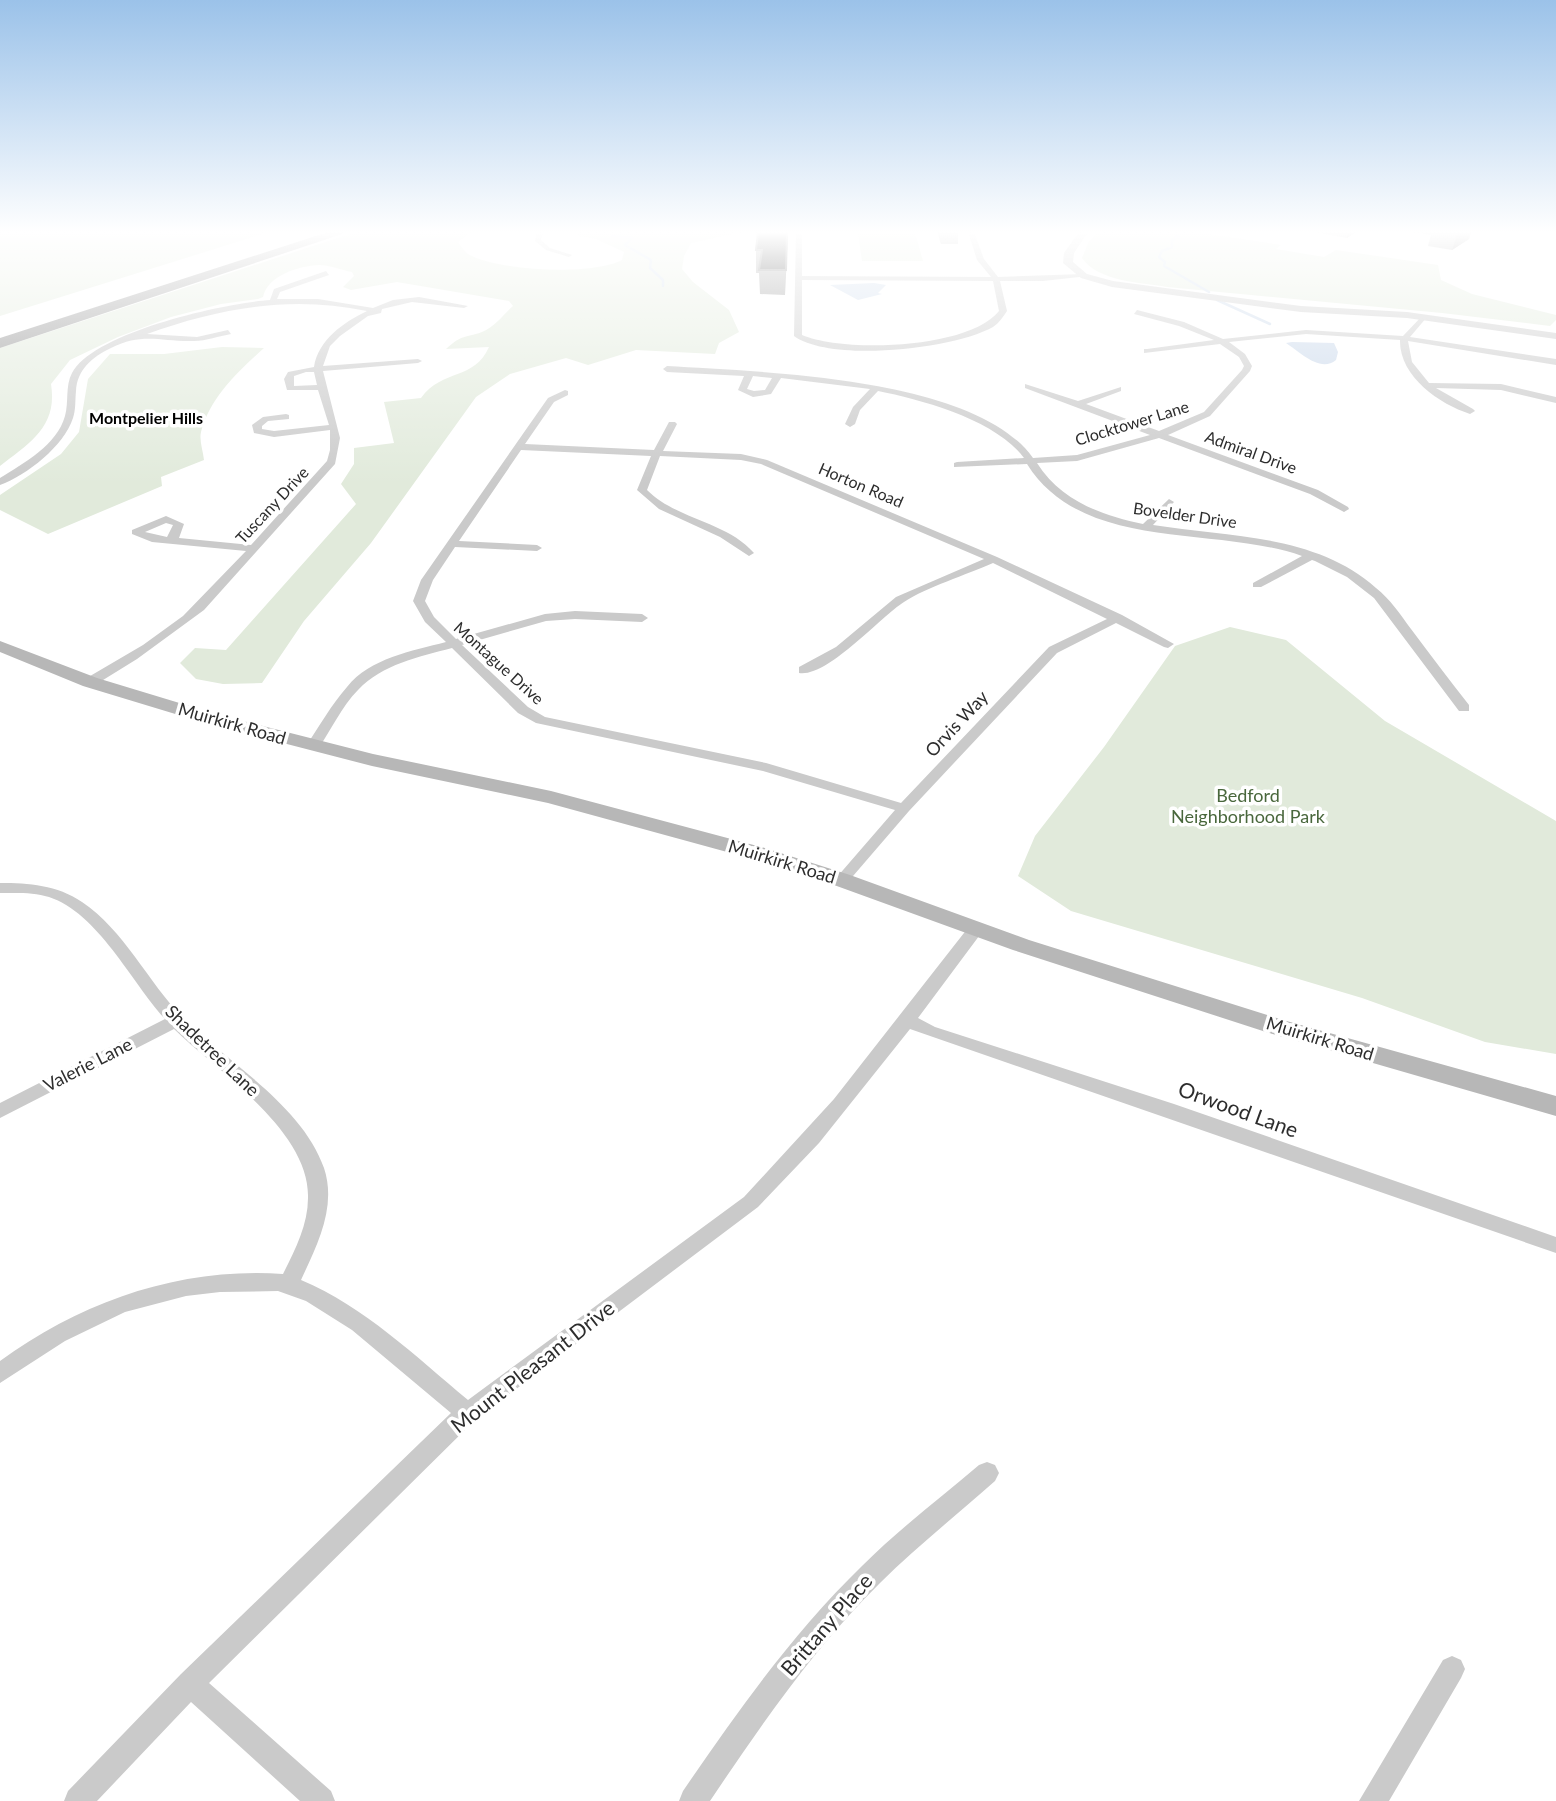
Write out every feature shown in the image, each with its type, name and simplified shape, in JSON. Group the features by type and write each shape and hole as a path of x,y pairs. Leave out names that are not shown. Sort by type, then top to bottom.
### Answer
{"highway":[{"path":"0,343 83,316"}],"main road":[{"name":"Muirkirk Road","path":"0,646 90,682 313,746 551,797 686,832 842,880 1021,945 1275,1026 1556,1106"}],"street":[{"path":"0,482 32,461 61,433 69,418 72,388 78,370 107,348 190,316"},
{"path":"317,369 320,353 328,340 367,316"},
{"path":"797,316 797,334 800,338 829,345 866,347 938,342 989,326 1001,316"},
{"name":"Clocktower Lane","path":"957,465 1087,456 1160,435 1208,414 1240,381 1248,366 1247,360 1224,342 1177,322 1153,316"},
{"path":"1408,316 1556,335"},
{"path":"1423,317 1404,339 1402,346 1405,357 1416,374 1445,400 1470,411"},
{"path":"135,335 187,339 228,332"},
{"path":"1147,351 1307,332 1404,339 1556,362"},
{"path":"323,387 293,390 288,383 291,374 317,369 418,361"},
{"name":"Tuscany Drive","path":"90,682 176,629 200,608 332,462 337,445 317,369"},
{"name":"Bovelder Drive","path":"667,369 877,387 926,400 986,425 1014,441 1033,461 1045,482 1069,502 1100,516 1145,528 1245,539 1309,557 1352,575 1373,590 1392,612 1464,709"},
{"path":"749,375 742,390 752,394 768,392 777,377"},
{"path":"1430,384 1501,387 1556,400"},
{"name":"Admiral Drive","path":"1028,386 1314,492 1343,509"},
{"path":"850,424 856,409 877,387"},
{"path":"1076,405 1118,389"},
{"name":"Montague Drive","path":"565,393 551,400 427,580 419,601 429,619 523,710 541,720 766,767 904,808"},
{"path":"286,417 263,420 257,425 257,430 274,434 334,427"},
{"path":"672,424 656,453 642,490 646,495 737,539 749,554"},
{"name":"Horton Road","path":"518,447 741,457 764,462 993,559 1168,644"},
{"path":"1145,528 1169,502"},
{"path":"175,541 254,548"},
{"path":"452,544 537,548"},
{"path":"1257,585 1309,557"},
{"path":"803,670 840,650 900,598 993,559"},
{"path":"313,746 352,688 363,677 404,657 518,624 559,616 642,618"},
{"name":"Orvis Way","path":"842,880 904,808 1053,650 1118,618"},
{"name":"Shadetree Lane","path":"0,888 44,891 64,898 96,924 176,1021 273,1110 306,1149 315,1168 319,1205 315,1225 289,1284"},
{"name":"Mount Pleasant Drive","path":"78,1801 190,1683 467,1413 751,1202 816,1137 977,928"},
{"name":"Orwood Lane","path":"905,1019 929,1031 1167,1109 1556,1245"},
{"name":"Valerie Lane","path":"0,1111 176,1021"},
{"path":"0,1373 48,1338 82,1320 126,1303 205,1284 289,1284 339,1311 467,1413"},
{"name":"Brittany Place","path":"693,1801 754,1710 810,1641 870,1575 987,1473"},
{"path":"1373,1801 1452,1669"},
{"path":"190,1683 321,1801"}],"green space":[{"path":"98,316 175,316 118,337 70,360 51,384 52,399 46,423 31,441 0,466 0,348"},
{"path":"503,316 732,316 739,332 719,343 715,354 636,350 588,365 566,358 510,374 476,397 371,543 304,621 262,683 223,684 196,679 180,663 195,648 226,650 356,504 341,484 354,464 354,448 394,443 384,402 421,398 439,382 475,365 489,347 446,349 460,338 482,332"},
{"path":"1467,316 1556,316 1550,326"},
{"path":"222,347 264,348 218,396 211,407 201,435 204,460 161,477 162,486 48,534 0,510 0,495 61,454 79,432 88,379 110,354 164,354"},
{"name":"Bedford Neighborhood Park","path":"1230,627 1286,640 1385,721 1556,821 1556,1054 1485,1042 1362,998 1071,911 1018,876 1035,836 1104,747 1175,646"}],"water":[{"path":"1286,343 1334,343 1338,352 1336,360 1317,363"}],"waterway":[{"path":"1252,316 1270,324"}],"district":[{"name":"Montpelier Hills","path":"146,418"}]}
